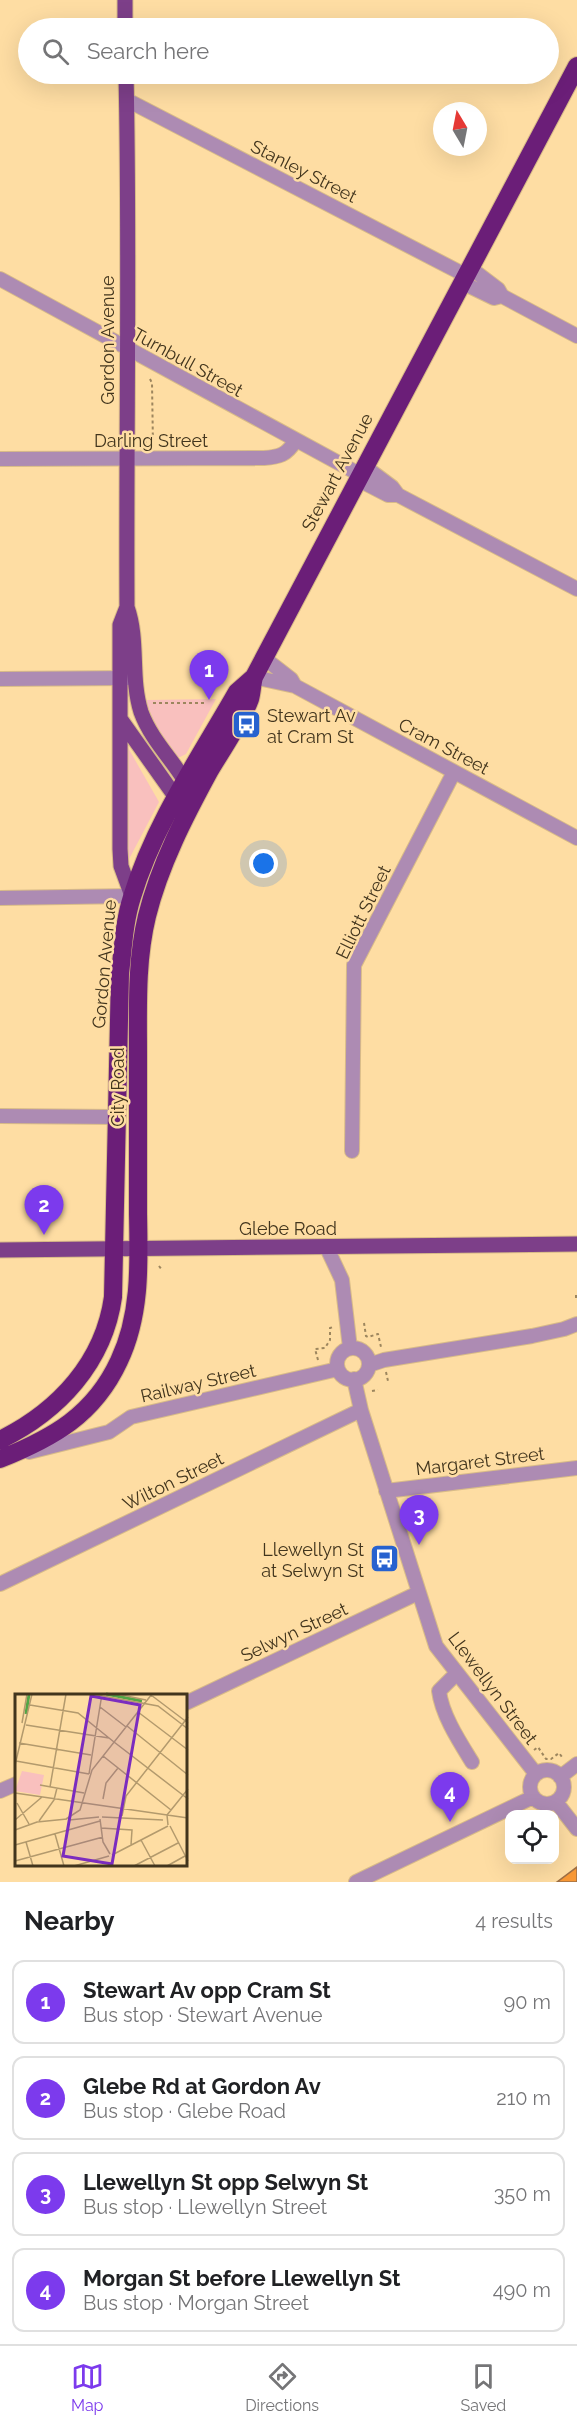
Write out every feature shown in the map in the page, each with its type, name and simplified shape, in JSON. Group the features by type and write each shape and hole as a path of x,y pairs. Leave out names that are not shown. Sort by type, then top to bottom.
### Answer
{"highway":[{"name":"Stewart Avenue","path":"132,896 156,838 186,799 187,780 237,692 254,676 264,658 465,275 574,78"},
{"name":"City Road","path":"0,1459 36,1445 57,1433 76,1418 107,1382 128,1341 134,1317 138,1248 139,963 145,926 154,892 186,799 250,699 254,676"},
{"name":"Gordon Avenue","path":"114,1249 120,974 124,929 132,896"},
{"path":"0,1440 32,1421 52,1405 84,1373 95,1356 103,1340 111,1312 114,1249"}],"main road":[{"path":"125,0 126,18"},
{"name":"Gordon Avenue","path":"126,84 129,350 126,458 127,607 134,626 121,720 120,849 121,866 132,896"},
{"name":"Gordon Avenue","path":"127,678 152,735 187,780"},
{"path":"121,720 186,799"},
{"name":"Glebe Road","path":"0,1250 577,1244"}],"street":[{"name":"Stanley Street","path":"127,100 465,275 498,289 502,296 577,336"},
{"name":"Turnbull Street","path":"0,279 295,441 360,473 388,495 398,495 577,589"},
{"name":"Darling Street","path":"0,459 272,458 289,452 295,441"},
{"name":"Cram Street","path":"264,658 291,679 295,686"},
{"name":"Cram Street","path":"254,676 295,686 577,838"},
{"path":"0,679 127,678"},
{"name":"Elliott Street","path":"352,1151 354,965 454,772"},
{"path":"0,898 132,896"},
{"path":"0,1116 117,1117"},
{"path":"326,1246 342,1280 350,1348"},
{"path":"369,1365 364,1352 357,1348 350,1348 340,1354 337,1362 338,1369 344,1377 354,1379 364,1375 369,1365 384,1360 532,1336 577,1324"},
{"name":"Railway Street","path":"0,1459 109,1432 131,1417 338,1369"},
{"name":"Llewellyn Street","path":"354,1379 361,1410 436,1646 537,1774"},
{"name":"Wilton Street","path":"0,1584 361,1410"},
{"name":"Margaret Street","path":"386,1491 577,1467"},
{"name":"Selwyn Street","path":"188,1702 418,1593"},
{"path":"457,1673 439,1691 440,1700 459,1743 472,1762"},
{"path":"560,1777 577,1764"},
{"path":"549,1771 560,1777 564,1790 556,1802 544,1804 533,1797 530,1785 537,1774 549,1771"},
{"path":"0,1791 15,1784"},
{"path":"356,1882 533,1797"},
{"path":"556,1802 577,1829"}],"path":[{"path":"144,442 153,444 152,383 150,379"},
{"path":"153,703 207,703"},
{"path":"159,1266 162,1270"},
{"path":"576,1294 576,1301"},
{"path":"364,1323 366,1336 378,1334 381,1348"},
{"path":"318,1360 315,1349 325,1348 330,1340 330,1328 333,1327"},
{"path":"386,1372 388,1381"},
{"path":"372,1391 378,1390"},
{"path":"534,1750 538,1747 546,1759 551,1759 560,1753 562,1757"}],"shaded area":[{"path":"216,699 186,754 172,757 155,730 146,700"},
{"path":"127,746 159,802 127,863"}],"building":[{"path":"577,1867 577,1882 557,1882"}],"place":[{"name":"Stewart Av opp Cram St","path":"209,700"},
{"name":"Stewart Av at Cram St","path":"246,725"},
{"name":"Glebe Rd at Gordon Av","path":"44,1235"},
{"name":"Llewellyn St opp Selwyn St","path":"419,1545"},
{"name":"Llewellyn St at Selwyn St","path":"385,1559"},
{"name":"Morgan St before Llewellyn St","path":"450,1822"}]}
